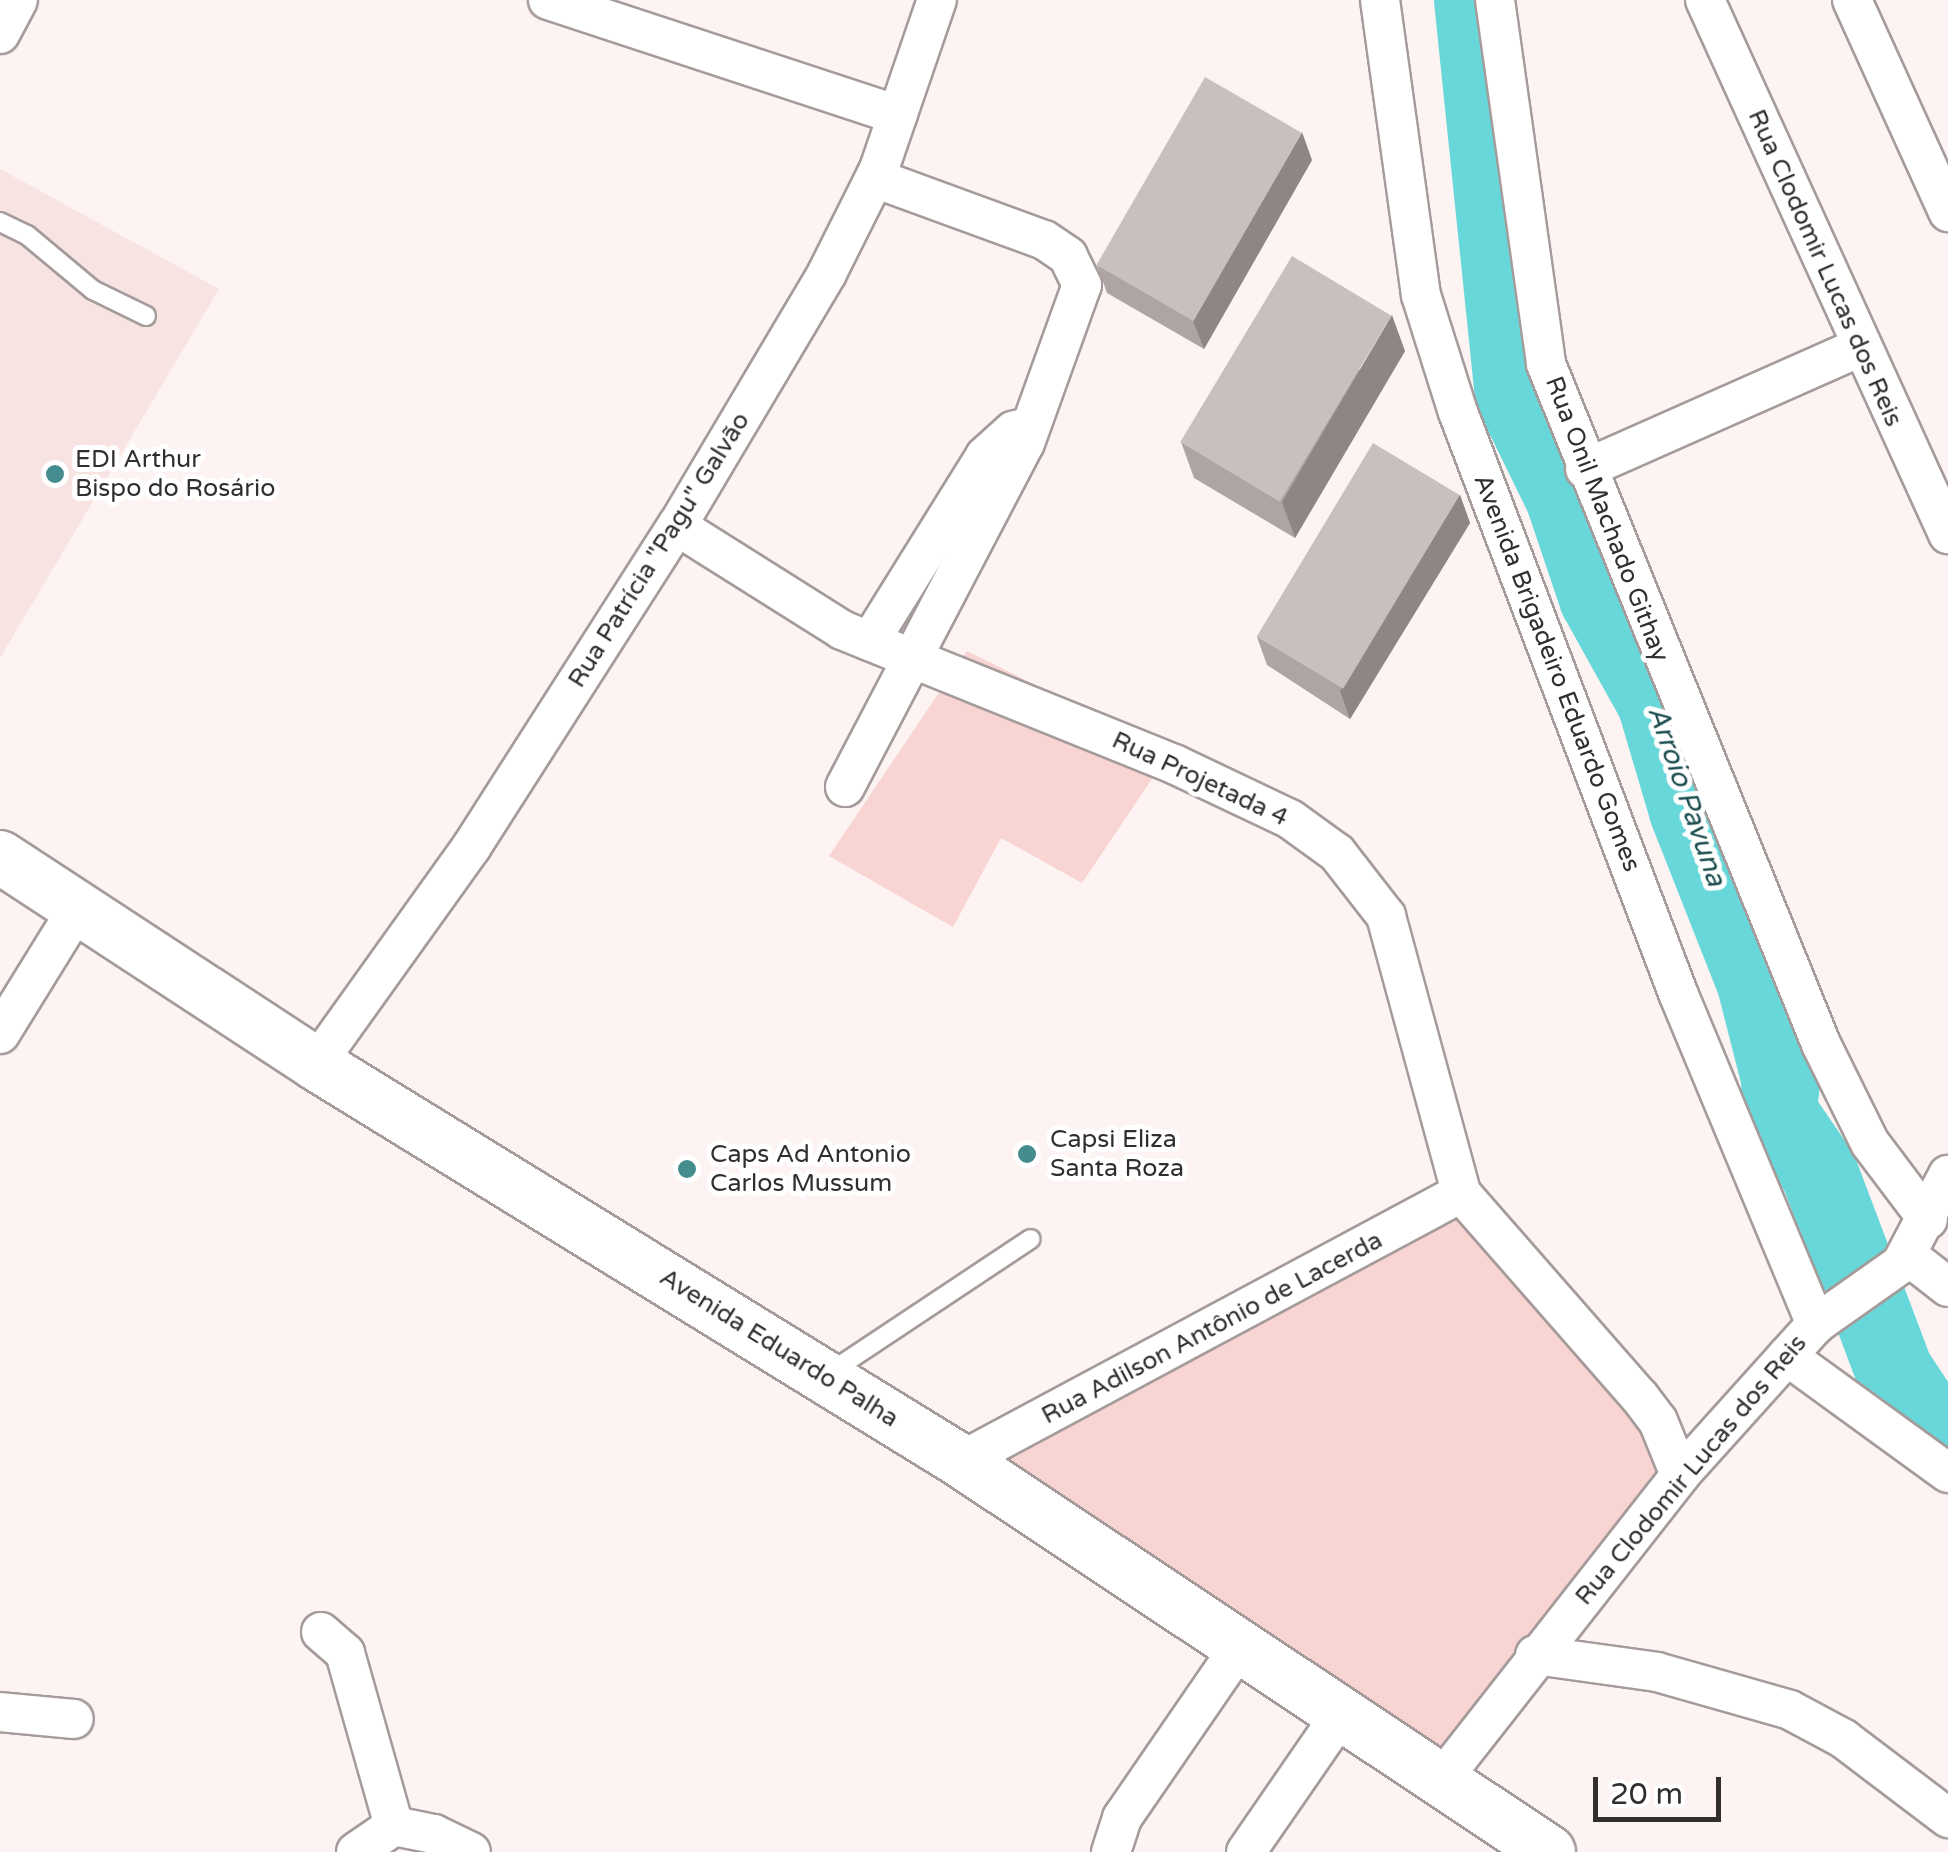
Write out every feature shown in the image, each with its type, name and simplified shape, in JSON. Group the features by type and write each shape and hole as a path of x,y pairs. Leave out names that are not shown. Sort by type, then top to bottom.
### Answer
{"street":[{"path":"0,34 18,0"},
{"path":"548,0 898,116"},
{"name":"Rua Patrícia \"Pagu\" Galvão","path":"316,1064 472,846 677,526 827,273 875,178 937,0"},
{"name":"Avenida Brigadeiro Eduardo Gomes","path":"1380,0 1421,295 1458,412 1678,993 1829,1316"},
{"name":"Rua Onil Machado Githay","path":"1494,0 1534,306 1546,364 1585,469 1728,802 1820,1044 1870,1143 1928,1220"},
{"name":"Rua Clodomir Lucas dos Reis","path":"1705,0 1858,348 1948,534"},
{"path":"1852,0 1948,212"},
{"path":"845,787 1031,426 1082,285 1068,256 1044,240 875,178"},
{"path":"1585,469 1858,348"},
{"path":"870,640 985,456 1013,431 1031,426"},
{"name":"Rua Projetada 4","path":"677,526 784,596 870,640 1174,764 1290,819 1337,853 1386,916 1461,1193 1658,1420 1680,1476"},
{"name":"Avenida Eduardo Palha","path":"0,856 316,1064 961,1461 1550,1852"},
{"path":"0,1034 80,906"},
{"name":"Rua Clodomir Lucas dos Reis","path":"1442,1779 1535,1655 1680,1476 1829,1316 1904,1259 1928,1220 1948,1175"},
{"name":"Rua Adilson Antônio de Lacerda","path":"961,1461 1461,1193"},
{"path":"1904,1259 1948,1287"},
{"path":"1788,1356 1948,1473"},
{"path":"322,1632 345,1653 394,1826"},
{"path":"1111,1852 1122,1818 1239,1648"},
{"path":"1535,1655 1657,1672 1790,1710 1844,1738 1948,1818"},
{"path":"0,1712 74,1719"},
{"path":"1246,1852 1342,1713"},
{"path":"356,1852 394,1826 434,1834 471,1852"}],"lane":[{"path":"0,222 27,235 93,290 146,316"},
{"path":"825,1376 1031,1239"}],"shaded area":[{"name":"EDI Arthur Bispo do Rosário","path":"0,169 219,289 0,658"},
{"path":"967,651 1170,752 1082,883 1001,838 953,927 829,856"},
{"path":"1461,1193 1698,1448 1440,1757 994,1461"}],"building":[{"path":"1205,77 1302,133 1193,321 1096,265"},
{"path":"1292,256 1391,316 1280,502 1180,442"},
{"path":"1373,443 1460,495 1343,689 1257,637"}],"waterway":[{"name":"Arroio Pavuna","path":"1473,0 1514,395 1564,497 1598,598 1656,702 1688,811 1756,984 1781,1082 1778,1112 1819,1172 1894,1371 1948,1452"}],"place":[{"name":"EDI Arthur Bispo do Rosário","path":"55,474"},
{"name":"Capsi Eliza Santa Roza","path":"1027,1154"},
{"name":"Caps Ad Antonio Carlos Mussum","path":"687,1169"}]}
